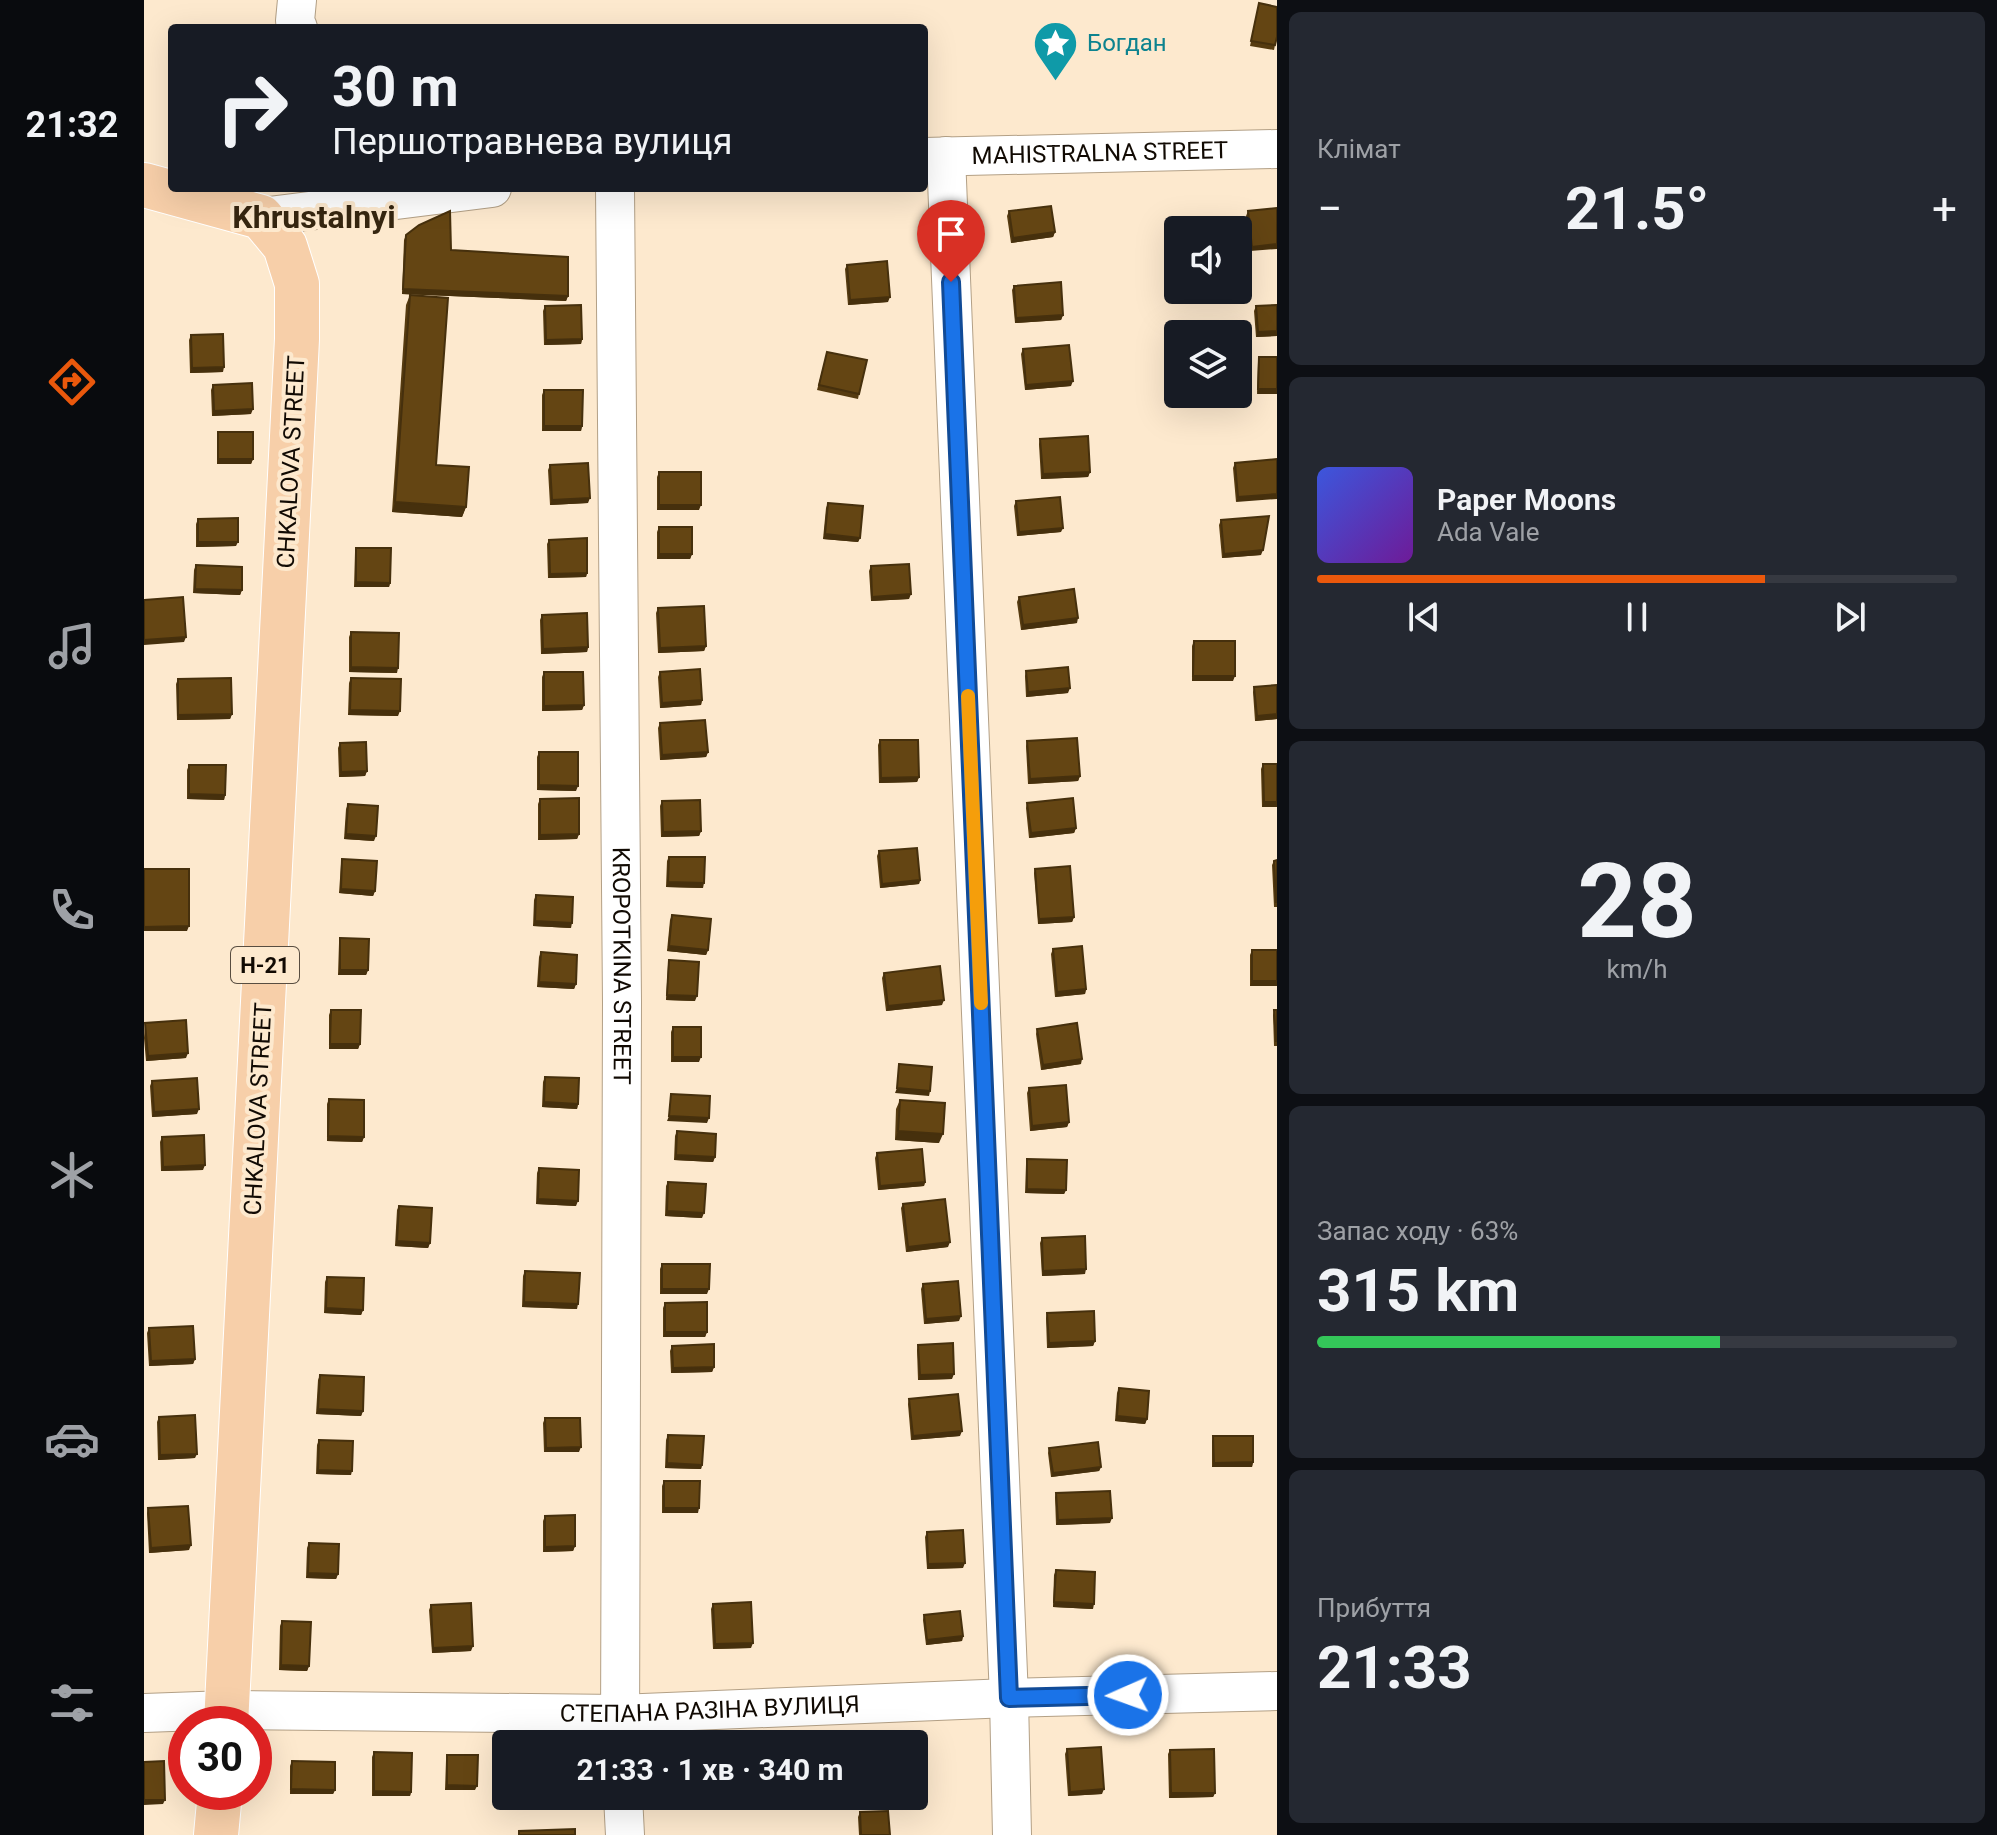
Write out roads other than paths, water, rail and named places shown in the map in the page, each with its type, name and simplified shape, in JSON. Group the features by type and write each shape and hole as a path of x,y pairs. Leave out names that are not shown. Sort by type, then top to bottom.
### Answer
{"main road":[{"path":"144,185 168,189"},
{"path":"188,192 276,206"},
{"name":"CHKALOVA STREET","path":"227,1706 297,339 297,284 276,206"},
{"path":"216,1835 218,1810"}],"street":[{"path":"296,24 297,0"},
{"name":"MAHISTRALNA STREET","path":"935,157 1277,149"},
{"path":"935,157 1009,1698 1012,1835"},
{"path":"276,206 444,192"},
{"name":"KROPOTKINA STREET","path":"615,192 622,1002 619,1729"},
{"name":"СТЕПАНА РАЗІНА ВУЛИЦЯ","path":"272,1718 619,1729 1009,1698 1277,1691"},
{"name":"СТЕПАНА РАЗІНА ВУЛИЦЯ","path":"144,1713 168,1714"},
{"path":"624,1810 625,1835"}],"place":[{"name":"Богдан","path":"1056,82"}],"district":[{"name":"Khrustalnyi","path":"314,217"}]}
